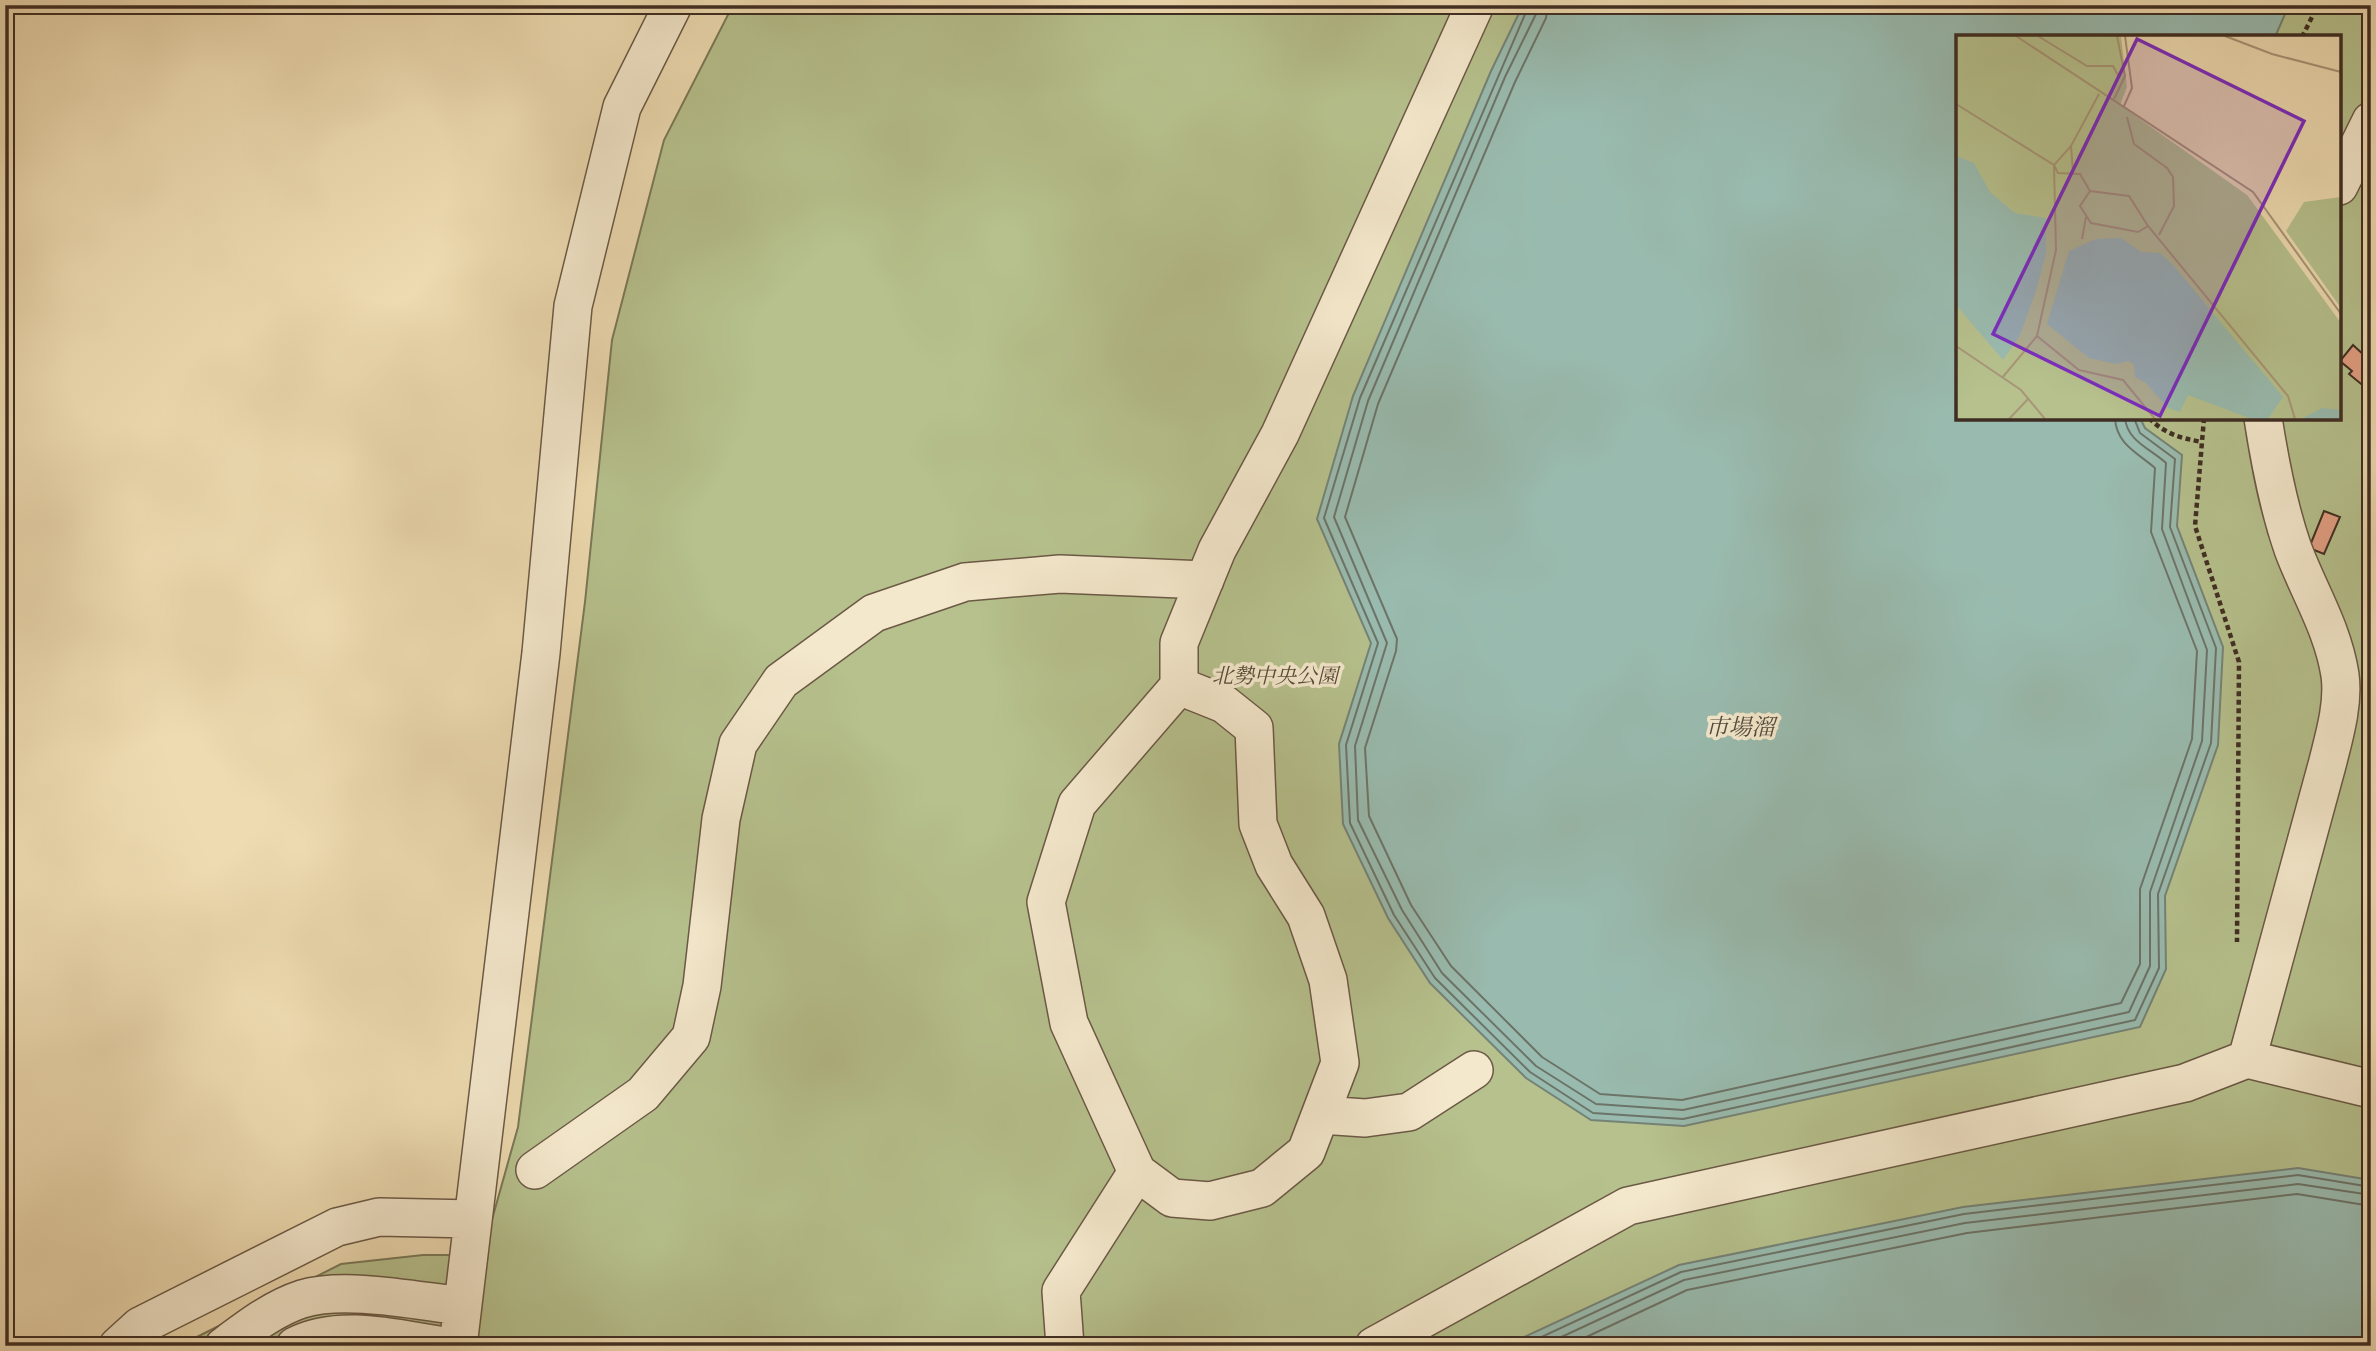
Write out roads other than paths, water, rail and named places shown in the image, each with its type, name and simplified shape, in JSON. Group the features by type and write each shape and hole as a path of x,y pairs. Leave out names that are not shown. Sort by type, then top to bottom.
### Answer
{"lane":[{"path":"458,1346 541,653 573,306 622,107 673,5"},
{"path":"1179,686 1224,704 1254,728 1258,824 1274,865 1306,916 1328,979 1340,1063 1306,1152 1262,1188 1210,1201 1172,1198 1137,1172 1069,1023 1046,902 1077,804 1179,686 1179,643 1217,550 1280,433 1475,5"},
{"path":"2341,182 2371,121"},
{"path":"2246,1059 2328,765 2337,723 2340,677 2328,625 2294,551 2273,484 2263,420"},
{"path":"535,1170 643,1094 691,1037 702,986 721,819 738,744 780,681 874,613 965,582 1060,574 1205,580"},
{"path":"1374,1346 1628,1206 2185,1083 2246,1059 2371,1089"},
{"path":"1321,1115 1366,1118 1409,1112 1474,1070"},
{"path":"1064,1345 1061,1291 1137,1172"},
{"path":"118,1346 140,1326 337,1227 379,1217 473,1219"},
{"path":"224,1346 275,1311 314,1297 363,1295 463,1306"},
{"path":"295,1346 326,1335 356,1334 444,1346"}],"water":[{"name":"市場溜","path":"1523,5 2289,5 2276,35 1956,35 1956,420 2141,420 2145,428 2182,455 2177,526 2223,647 2218,745 2165,896 2166,969 2140,1027 1684,1126 1591,1120 1526,1078 1430,983 1388,918 1343,824 1339,744 1371,643 1317,519 1353,396 1491,71"},
{"path":"2298,1168 2371,1180 2371,1346 1505,1346 1679,1265 1963,1207"}],"park label":[{"name":"北勢中央公園","path":"1275,676"}]}
